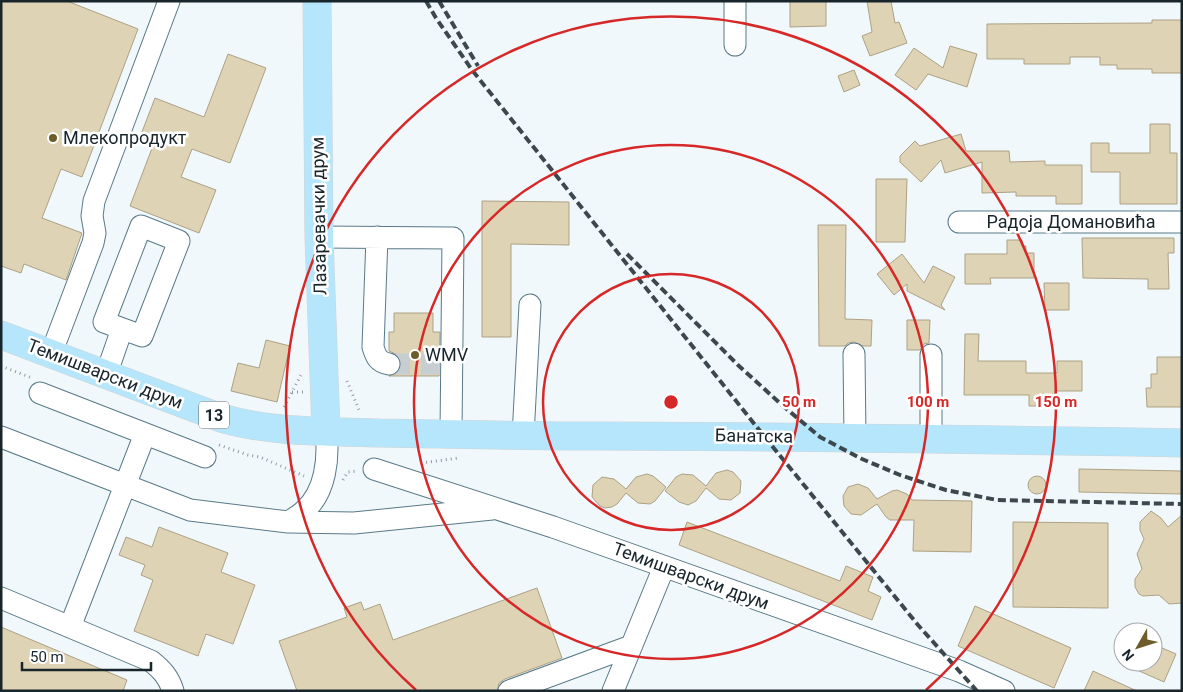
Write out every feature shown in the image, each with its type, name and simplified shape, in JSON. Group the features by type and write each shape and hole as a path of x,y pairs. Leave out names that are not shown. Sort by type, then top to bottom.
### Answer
{"main road":[{"name":"Лазаревачки друм","path":"317,1 319,237 326,431"},
{"name":"Темишварски друм","path":"1,335 221,418 269,428 326,431"},
{"name":"Банатска","path":"326,431 523,436 764,436 1182,443"}],"street":[{"path":"51,354 93,243 95,233 92,216 94,201 169,1"},
{"path":"735,1 736,45"},
{"name":"Радоја Домановића","path":"959,222 1182,222"},
{"path":"141,226 179,240 142,336 122,329 104,322 141,226"},
{"path":"319,237 453,238 446,364 451,434"},
{"path":"377,238 373,347 377,358 389,364"},
{"path":"523,436 530,306"},
{"path":"106,375 122,329"},
{"path":"854,354 855,438"},
{"path":"931,355 931,439"},
{"path":"40,393 205,457"},
{"path":"288,522 305,511 318,494 326,466 326,431"},
{"path":"70,627 145,434"},
{"path":"1,437 190,510 288,522 354,524 500,509"},
{"name":"Темишварски друм","path":"374,469 500,509 959,672 1004,691"},
{"path":"613,691 664,567"},
{"path":"1,598 151,661 162,670 171,682 173,691"},
{"path":"509,691 631,646"}],"building":[{"name":"Млекопродукт","path":"1,1 67,1 138,29 82,177 61,169 42,218 82,233 66,280 24,264 21,273 1,266"},
{"path":"790,1 826,1 826,26 790,27"},
{"path":"867,1 891,1 895,23 899,22 907,43 870,56 862,36 872,32"},
{"path":"1152,20 1182,20 1182,73 1152,73 1152,69 1117,69 1117,65 1100,65 1100,57 1070,57 1070,64 1024,64 1024,59 987,59 987,24 1152,23"},
{"path":"950,46 977,54 967,87 928,74 916,90 895,75 914,48 943,68"},
{"path":"228,54 266,68 230,163 192,149 181,177 216,190 199,233 130,206 154,143 140,137 155,98 204,117"},
{"path":"854,70 860,85 844,92 838,76"},
{"path":"1150,124 1170,124 1170,153 1177,153 1177,204 1120,204 1120,172 1091,172 1091,143 1109,143 1109,153 1150,153"},
{"path":"961,134 966,151 1009,151 1010,162 1045,161 1045,165 1082,165 1082,204 1056,204 1056,196 1016,196 1016,192 982,193 982,162 945,173 941,160 921,182 900,162 900,156 915,141 920,146"},
{"path":"876,179 907,179 905,242 876,242"},
{"path":"482,201 569,202 569,245 511,244 511,337 482,337"},
{"path":"818,225 846,225 845,319 872,320 871,346 863,346 854,342 848,343 845,346 819,346"},
{"path":"1082,238 1174,238 1174,253 1168,253 1169,289 1148,289 1148,279 1083,278"},
{"path":"1007,240 1022,240 1022,246 1026,246 1026,253 1034,253 1034,278 990,278 991,284 965,284 965,254 1007,254"},
{"path":"902,254 924,283 933,266 955,277 941,305 945,310 907,291 907,284 894,295 877,274"},
{"path":"1044,283 1069,283 1069,310 1045,310"},
{"path":"394,313 433,313 433,332 440,332 439,376 389,376 398,373 401,366 401,360 398,355 389,351 389,332 394,332"},
{"path":"907,320 930,320 929,343 924,344 920,350 907,350"},
{"path":"965,334 979,334 978,361 1026,361 1026,373 1057,373 1057,361 1082,361 1082,391 1055,391 1054,406 1029,406 1029,395 964,395"},
{"path":"266,340 290,346 277,402 231,391 238,363 259,368"},
{"path":"1157,357 1182,357 1182,407 1147,407 1146,388 1151,388 1151,374 1157,374"},
{"path":"1079,469 1182,471 1182,494 1079,492"},
{"path":"727,470 733,472 741,481 740,493 731,500 719,499 706,488 696,501 688,505 679,502 665,491 676,477 682,474 693,475 706,486 716,473"},
{"path":"647,474 653,476 666,487 655,501 650,504 638,503 626,493 617,504 605,508 600,506 592,497 593,485 602,477 614,479 626,489 636,477"},
{"path":"1037,476 1043,479 1046,485 1043,491 1037,494 1031,491 1028,485 1031,479"},
{"path":"858,484 868,488 877,499 897,490 907,494 912,500 972,501 971,552 913,551 914,520 890,520 877,504 861,515 851,514 844,506 843,496 848,487"},
{"path":"1151,511 1161,518 1168,527 1182,515 1182,603 1169,604 1159,595 1143,596 1139,594 1135,587 1135,579 1142,569 1137,554 1144,539 1140,530 1140,522"},
{"path":"687,522 840,581 846,566 873,577 868,591 881,597 872,620 679,545"},
{"path":"1013,522 1108,523 1108,608 1013,607"},
{"path":"159,527 228,553 221,572 255,585 233,644 206,634 198,656 134,631 153,580 141,575 145,565 119,555 126,537 152,547"},
{"path":"537,588 562,658 505,679 499,683 497,691 297,691 279,641 347,617 344,608 361,602 364,610 380,604 393,640"},
{"path":"975,606 1071,648 1054,688 958,646"},
{"path":"1,627 127,680 123,691 1,691"},
{"path":"1163,648 1176,654 1164,682 1142,672 1163,672"},
{"path":"1093,671 1137,691 1084,691"}],"tunnel":[{"path":"389,364 440,364"}],"railway":[{"path":"426,1 472,70 764,436 918,625 977,691"},
{"path":"439,1 478,66"},
{"path":"627,254 739,366 782,405 820,437 862,459 900,475 946,490 997,500 1182,504"}],"place":[{"name":"Млекопродукт","path":"53,138"},
{"name":"WMV","path":"415,355"}]}
